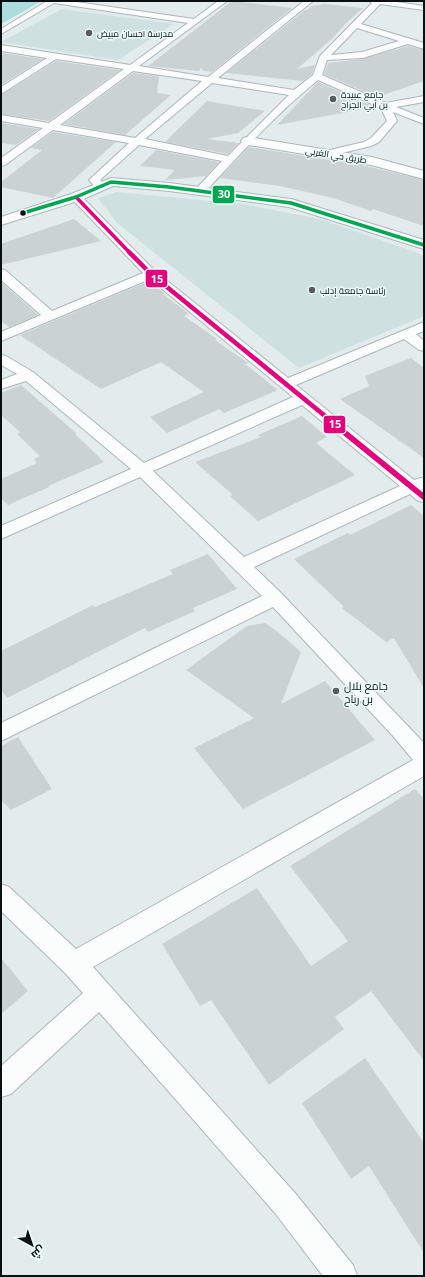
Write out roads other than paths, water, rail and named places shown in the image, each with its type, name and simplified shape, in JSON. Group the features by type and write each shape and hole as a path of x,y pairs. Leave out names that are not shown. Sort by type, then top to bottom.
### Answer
{"street":[{"path":"1,32 54,1 194,21"},
{"path":"1,163 133,68 194,21 224,1"},
{"path":"101,187 94,180 136,141 209,80 309,1"},
{"path":"373,1 424,8"},
{"path":"200,191 247,141 296,93 317,76 323,58 378,2"},
{"path":"355,25 424,46"},
{"path":"323,58 363,55 409,41"},
{"path":"1,48 296,93"},
{"path":"1,91 55,56"},
{"path":"317,76 385,106 424,121"},
{"path":"385,106 424,99"},
{"path":"325,154 367,144 375,140 392,121 385,106"},
{"path":"1,118 136,141 229,159"},
{"name":"طريق حي الغربي","path":"247,141 372,161 424,175"},
{"path":"4,218 76,196 111,182 200,191 291,203 424,245"},
{"path":"76,196 151,274 304,398 420,488 241,566"},
{"path":"1,273 50,316"},
{"path":"1,337 151,274"},
{"path":"288,384 424,326"},
{"path":"406,334 424,347"},
{"path":"1,359 28,375 142,470 275,598 400,730 424,758"},
{"path":"1,385 28,375"},
{"path":"1,533 304,398"},
{"path":"1,733 275,598"},
{"path":"74,964 424,765"},
{"path":"1,895 74,964 101,993 285,1203 342,1276"},
{"path":"1,1084 101,993"}],"place":[{"name":"مدرسة احسان مبيض","path":"89,33"},
{"name":"جامع عبيدة بن أبي الجراح","path":"333,99"},
{"name":"رئاسة جامعة إدلب","path":"312,290"},
{"name":"جامع بلال بن رباح","path":"336,691"}]}
